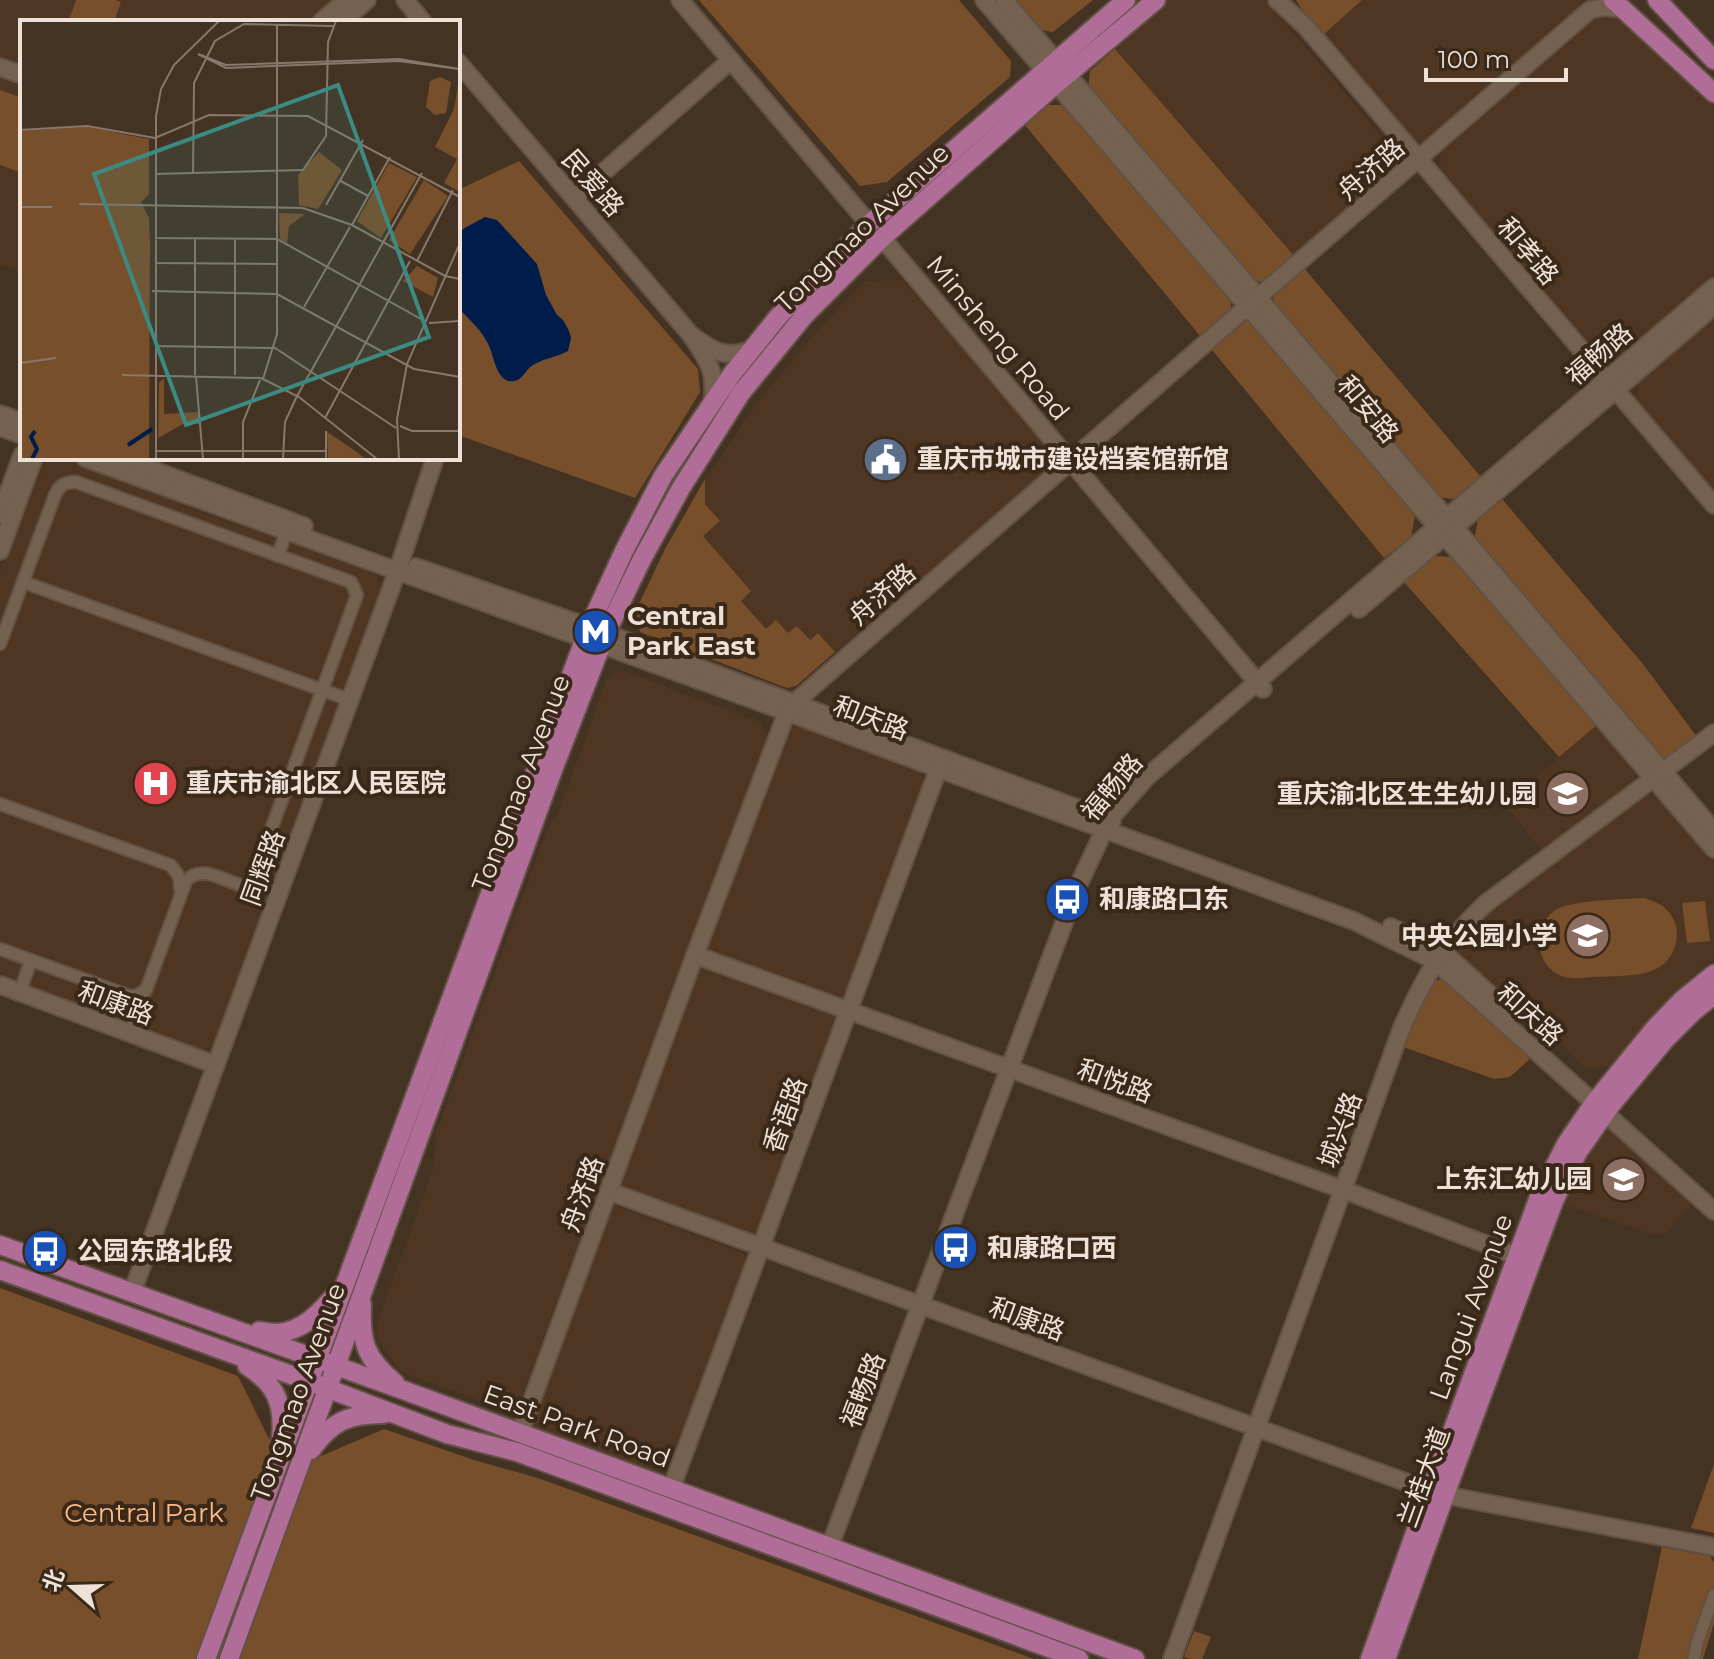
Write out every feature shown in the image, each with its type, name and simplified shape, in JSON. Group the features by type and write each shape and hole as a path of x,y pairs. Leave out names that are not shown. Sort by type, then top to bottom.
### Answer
{"main road":[{"name":"Tongmao Avenue","path":"229,1659 335,1365 354,1286 624,551 663,476 732,374 778,317 1056,72 1126,0"},
{"name":"Tongmao Avenue","path":"1056,72 1156,0"},
{"path":"1657,0 1714,60"},
{"path":"1618,4 1714,93"},
{"name":"Tongmao Avenue","path":"595,636 681,488 741,393 876,231"},
{"name":"Langui Avenue","path":"1370,1659 1437,1493 1539,1197 1566,1144 1603,1104 1655,1028 1682,1000 1714,974"},
{"name":"兰桂大道","path":"1386,1659 1437,1493 1554,1201 1578,1152 1603,1104 1694,1011 1714,995"},
{"name":"East Park Road","path":"0,1245 317,1358 1135,1659"},
{"name":"East Park Road","path":"0,1270 447,1434 517,1452 1079,1659"},
{"name":"Tongmao Avenue","path":"206,1659 317,1358 354,1286"},
{"path":"229,1328 279,1333 300,1327 354,1286 366,1351 379,1370 403,1390"},
{"path":"221,1350 263,1376 276,1394 282,1420 279,1458"},
{"path":"299,1465 323,1433 342,1420 364,1414 394,1414"}],"street":[{"path":"323,20 346,0"},
{"path":"343,20 367,0"},
{"path":"405,0 421,20"},
{"name":"Minsheng Road","path":"680,0 1260,686"},
{"name":"和安路","path":"984,0 1056,72 1253,301 1658,775 1714,849"},
{"name":"和安路","path":"1004,0 1056,72"},
{"path":"1277,0 1306,27"},
{"path":"1291,0 1306,27"},
{"path":"1591,5 1605,7 1618,4"},
{"name":"舟济路","path":"520,1433 695,955 791,707 1591,5"},
{"name":"和孝路","path":"1306,27 1714,505"},
{"path":"574,198 731,60"},
{"name":"民爱路","path":"460,64 691,335"},
{"path":"0,67 20,74"},
{"name":"福畅路","path":"828,1568 1014,1070 1077,888 1111,826 1147,777 1260,686 1446,527 1610,385 1714,287"},
{"name":"福畅路","path":"1610,385 1714,306"},
{"path":"691,335 727,355 751,350"},
{"path":"691,335 712,369 712,404"},
{"path":"0,414 20,421"},
{"path":"0,427 20,434"},
{"path":"0,515 20,460"},
{"path":"0,551 33,460"},
{"name":"和庆路","path":"91,460 288,526 791,707 1111,826 1438,956 1714,1199"},
{"name":"和庆路","path":"126,460 288,526"},
{"name":"同辉路","path":"132,1293 399,566 434,460"},
{"path":"0,644 55,495 58,488 69,482 351,582 355,587 357,595 253,879 244,886 207,873 194,874 186,881 130,1033"},
{"path":"278,556 288,526"},
{"path":"23,582 350,700"},
{"name":"城兴路","path":"1172,1659 1401,1030 1414,998 1438,956 1485,904 1714,733"},
{"name":"香语路","path":"671,1489 941,763"},
{"name":"和安路","path":"1658,775 1714,831"},
{"path":"0,804 170,865 177,871 180,896"},
{"path":"0,949 130,996 146,990"},
{"name":"和悦路","path":"695,955 1344,1190 1517,1256"},
{"path":"20,992 31,960"},
{"name":"和康路","path":"0,985 216,1065"},
{"name":"和庆路","path":"1603,1104 1714,1211"},
{"name":"和康路","path":"608,1191 1437,1493 1714,1547"},
{"path":"1694,1659 1714,1595"}],"shaded area":[{"path":"0,0 333,0 309,20 20,20 20,68 0,61"},
{"path":"1166,0 1265,0 1392,148 1391,173 1294,256 1115,49"},
{"path":"1362,0 1581,0 1581,6 1428,142 1412,142 1322,36"},
{"path":"1617,18 1714,105 1714,275 1620,356 1599,355 1440,168 1441,152 1594,19"},
{"path":"0,77 20,84 20,272 0,265"},
{"name":"重庆市城市建设档案馆新馆","path":"902,280 1053,450 1052,469 835,652 819,633 810,641 797,626 788,634 766,629 741,600 751,591 703,536 720,521 705,504 705,479 759,401 819,329 865,281"},
{"path":"1714,315 1714,490 1637,399 1639,378"},
{"name":"重庆市渝北区人民医院","path":"72,460 163,492 186,507 234,525 264,530 374,571 382,587 216,1045 199,1052 0,979 0,569 44,463"},
{"path":"621,670 760,722 767,737 520,1401 501,1408 404,1373 380,1342 376,1330 433,1170 436,1133 546,832 558,814 606,681"},
{"name":"重庆渝北区生生幼儿园","path":"1598,724 1637,768 1633,783 1542,851 1504,804"},
{"path":"798,725 920,770 925,782 757,1233 749,1236 622,1189 618,1179 784,731"},
{"name":"中央公园小学","path":"1644,794 1657,796 1714,861 1714,958 1674,992 1613,1066 1587,1068 1458,954 1457,943 1491,908"},
{"name":"上东汇幼儿园","path":"1615,1129 1695,1201 1666,1232 1654,1235 1562,1204 1604,1130"},
{"path":"615,1206 743,1253 746,1261 669,1467 658,1472 535,1426 531,1413 605,1210"}],"green space":[{"path":"76,0 121,2 115,20 69,20"},
{"path":"699,0 959,0 1011,61 1010,77 887,182 860,186"},
{"path":"1016,0 1093,0 1053,32 1041,30"},
{"path":"1296,0 1362,0 1322,36"},
{"path":"1115,49 1294,256 1263,282 1250,281 1088,90 1090,71"},
{"path":"0,90 20,97 20,172 0,165"},
{"path":"1045,105 1068,105 1231,296 1231,311 1201,337 1024,124"},
{"path":"519,161 698,369 700,392 635,498 460,436 460,189"},
{"path":"1304,268 1481,477 1456,499 1434,497 1273,306 1274,294"},
{"path":"1246,321 1255,321 1415,516 1411,537 1384,558 1212,350"},
{"path":"705,479 705,504 720,521 703,536 751,591 741,601 766,629 776,620 788,633 797,626 810,640 818,633 835,652 796,686 787,688 640,632 636,610 665,549"},
{"path":"1502,499 1643,664 1697,737 1669,758 1655,756 1474,541 1478,520"},
{"path":"1435,556 1453,557 1598,724 1559,757 1404,582"},
{"path":"1644,898 1664,907 1676,925 1673,951 1662,965 1640,974 1575,978 1557,974 1544,961 1540,935 1547,918 1554,911 1584,902"},
{"path":"1705,901 1710,941 1687,943 1682,903"},
{"path":"1445,978 1504,1029 1531,1058 1510,1077 1494,1079 1403,1047 1431,982"},
{"name":"Central Park","path":"0,1288 238,1376 269,1439 321,1456 384,1429 538,1478 1034,1659 0,1659"},
{"path":"1714,1464 1714,1533 1691,1528"},
{"path":"1662,1547 1710,1556 1714,1563 1714,1623 1703,1659 1638,1659"},
{"path":"1194,1631 1211,1637 1202,1659 1184,1657"}],"water":[{"path":"485,217 497,220 537,264 546,295 569,331 568,351 530,367 520,379 514,381 502,377 484,337 460,309 460,234"}],"place":[{"name":"重庆市城市建设档案馆新馆","path":"886,459"},
{"name":"Central Park East","path":"596,631"},
{"name":"重庆市渝北区人民医院","path":"155,783"},
{"name":"重庆渝北区生生幼儿园","path":"1568,794"},
{"name":"和康路口东","path":"1068,899"},
{"name":"中央公园小学","path":"1588,936"},
{"name":"上东汇幼儿园","path":"1623,1179"},
{"name":"和康路口西","path":"956,1248"},
{"name":"公园东路北段","path":"46,1251"}]}
